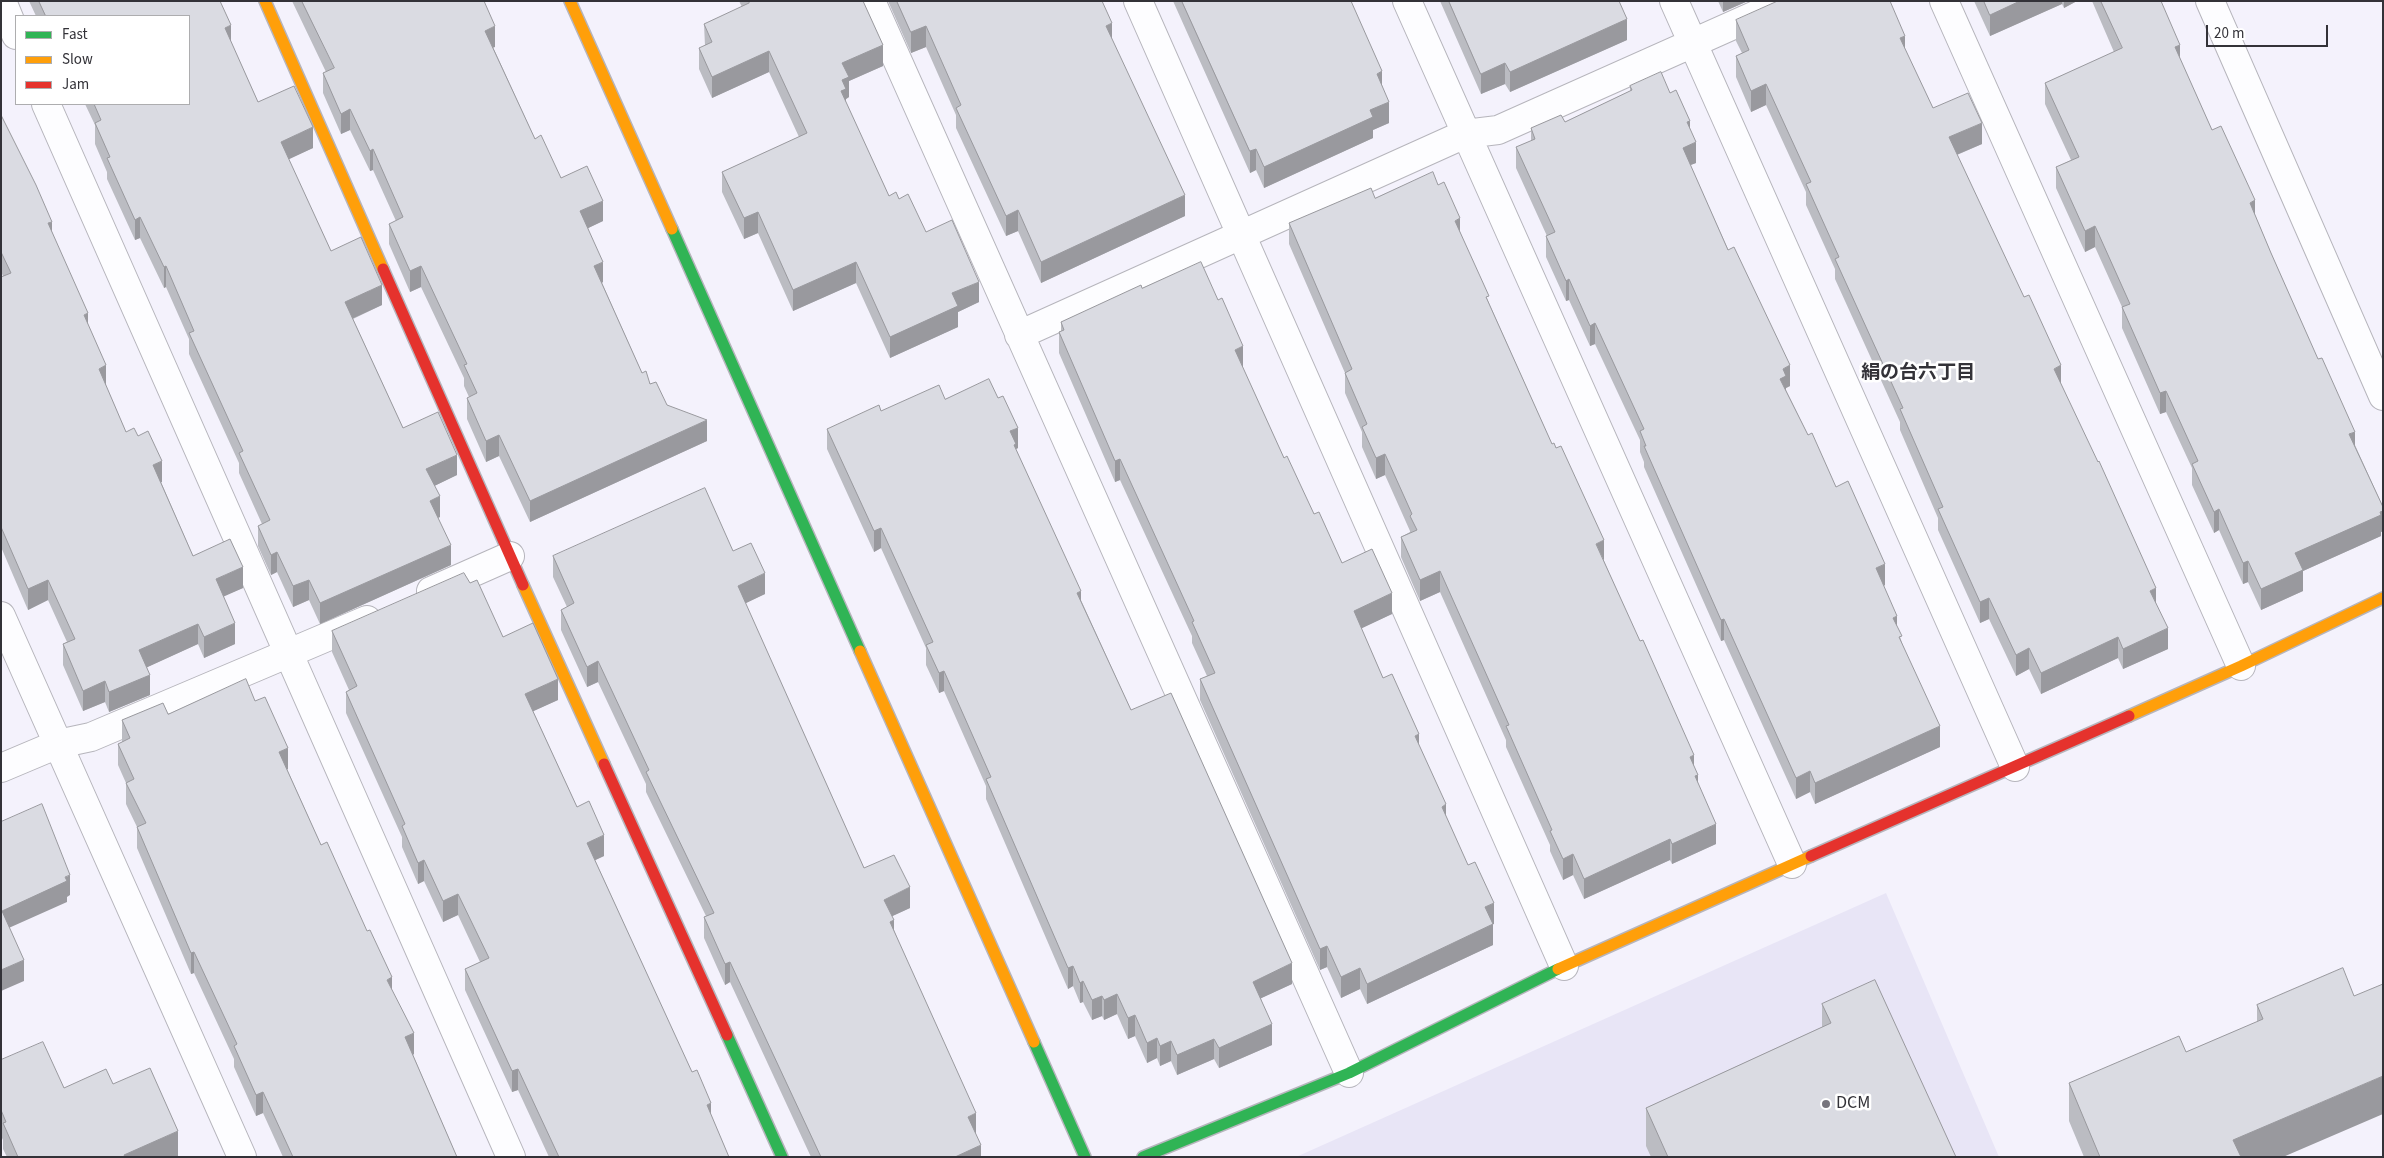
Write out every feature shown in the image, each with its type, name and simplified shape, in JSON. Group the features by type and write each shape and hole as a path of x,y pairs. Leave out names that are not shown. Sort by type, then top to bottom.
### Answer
{"street":[{"path":"2,1 15,33"},
{"path":"265,1 510,556 782,1157"},
{"path":"570,1 1085,1157"},
{"path":"871,1 1349,1073"},
{"path":"1138,1 1564,966"},
{"path":"1407,1 1792,864"},
{"path":"1674,1 2015,767"},
{"path":"1020,335 1465,134 1498,130 1787,1"},
{"path":"1944,1 2241,666"},
{"path":"2210,1 2383,396"},
{"path":"46,105 511,1157"},
{"path":"412,600 510,556"},
{"path":"1143,1157 1349,1073 1564,966 2241,666 2383,598"},
{"path":"1,768 58,744 91,738 288,655 386,611"},
{"path":"1,616 242,1157"}],"shaded area":[{"path":"1886,893 1999,1157 1296,1157"}],"building":[{"path":"39,1 220,1 231,25 225,28 258,102 294,86 313,127 281,142 331,251 361,237 382,285 345,302 403,428 438,412 457,455 426,469 440,496 430,501 451,545 320,603 309,580 293,586 277,552 271,555 258,526 270,520 239,453 243,451 189,333 194,331 166,266 164,267 140,217 135,220 107,158 110,157 95,123 101,120 94,105 190,105 190,15 46,15"},
{"path":"302,1 484,1 495,26 485,31 535,139 541,135 561,178 587,166 603,201 580,211 603,262 594,266 642,373 646,371 650,384 656,382 667,405 707,420 530,501 499,435 486,441 467,398 477,393 464,365 467,364 421,266 410,271 389,224 403,217 373,149 370,151 350,109 341,114 323,73 334,68"},
{"path":"748,1 863,1 883,45 842,63 849,77 842,80 846,89 841,91 889,196 896,192 899,199 908,194 926,232 952,220 979,282 952,293 958,306 890,337 856,262 793,290 758,212 744,218 722,172 807,133 769,51 712,77 699,48 712,42 704,24 749,3"},
{"path":"897,1 1102,1 1112,23 1106,26 1185,195 1041,262 1018,210 1006,216 956,108 961,105 926,26 911,32"},
{"path":"1182,1 1351,1 1382,71 1377,74 1389,102 1370,110 1373,117 1264,167 1256,149 1250,151"},
{"path":"1449,1 1619,1 1627,19 1510,72 1505,63 1481,74"},
{"path":"1778,1 1890,1 1905,36 1900,38 1933,108 1968,93 1982,123 1949,137 2024,297 2029,295 2061,365 2054,369 2099,461 2156,588 2150,591 2168,628 2123,649 2118,637 2041,673 2029,648 2016,655 1989,598 1980,602 1938,509 1943,507 1900,409 1903,408 1835,259 1839,257 1806,184 1811,182 1766,84 1751,91 1736,56 1749,50 1736,20"},
{"path":"1984,1 2020,1 1990,15"},
{"path":"2101,1 2161,1 2180,45 2175,47 2212,130 2221,126 2255,200 2250,203 2318,359 2322,358 2355,432 2349,434 2383,507 2383,511 2380,512 2381,515 2295,553 2303,570 2261,589 2248,561 2243,563 2219,509 2214,512 2192,464 2198,461 2166,391 2160,393 2122,307 2130,304 2095,226 2085,231 2056,167 2079,157 2045,83 2122,48"},
{"path":"1661,72 1670,93 1676,90 1690,121 1687,122 1696,142 1683,148 1728,250 1734,247 1790,365 1783,369 1786,376 1780,379 1808,435 1812,433 1836,487 1848,481 1885,564 1876,568 1897,616 1893,618 1902,636 1899,637 1940,726 1815,783 1810,771 1796,778 1724,619 1721,620 1644,446 1646,446 1640,431 1644,429 1595,323 1590,326 1569,279 1566,281 1546,236 1555,232 1516,147 1535,139 1531,128 1561,115 1565,122 1632,90 1630,86"},
{"path":"1,115 36,185 52,222 48,223 88,313 84,315 106,365 99,369 126,432 134,428 138,436 148,431 162,461 153,465 193,556 230,539 243,567 216,579 235,623 204,637 198,624 139,650 150,675 109,692 105,681 83,691 63,644 75,639 48,580 28,589 1,527 1,277 11,273 1,252"},
{"path":"1433,172 1438,185 1444,182 1460,218 1455,221 1489,296 1486,297 1552,444 1554,443 1556,448 1561,446 1604,540 1596,544 1640,641 1643,640 1694,755 1690,757 1698,775 1695,776 1716,824 1672,844 1670,839 1584,879 1573,854 1563,859 1506,726 1509,725 1440,571 1420,580 1401,537 1417,530 1410,516 1412,514 1385,454 1376,458 1362,427 1367,424 1345,373 1352,369 1289,223 1371,188 1375,198"},
{"path":"1201,262 1218,300 1222,298 1243,346 1235,350 1284,458 1287,456 1314,514 1319,512 1342,563 1372,549 1392,593 1354,611 1383,678 1392,674 1419,734 1415,736 1446,804 1442,807 1468,865 1475,862 1494,903 1485,907 1493,924 1367,984 1360,968 1341,977 1327,946 1320,949 1200,679 1215,673 1192,622 1194,621 1120,459 1115,461 1059,332 1064,330 1061,322 1141,285 1142,288"},
{"path":"989,379 998,398 1003,396 1018,428 1010,431 1016,444 1014,445 1081,591 1077,593 1131,710 1171,693 1292,963 1253,982 1272,1024 1219,1048 1214,1039 1177,1055 1171,1041 1160,1046 1157,1038 1147,1043 1135,1015 1128,1018 1117,994 1104,1000 1102,996 1092,1000 1083,981 1080,983 1073,966 1068,968 986,779 991,777 944,671 939,673 926,645 933,642 881,528 874,531 827,429 879,405 881,411 939,385 945,399"},
{"path":"705,488 733,551 751,543 765,573 738,586 864,868 894,855 910,887 884,900 894,920 890,922 976,1113 968,1117 981,1145 955,1157 821,1157 730,962 725,964 704,917 714,913 646,772 649,770 598,661 587,667 561,610 574,603 553,556"},
{"path":"464,573 470,583 477,580 503,637 533,623 558,679 525,694 577,807 589,801 604,835 587,843 692,1072 697,1070 711,1103 707,1105 729,1157 559,1157 518,1069 512,1071 465,969 489,958 458,894 443,901 424,860 418,863 402,826 405,824 346,692 357,686 332,631"},
{"path":"246,679 255,701 265,697 288,748 279,752 321,845 327,842 367,931 370,930 392,977 387,980 414,1033 405,1037 457,1157 293,1157 263,1092 256,1095 234,1046 237,1044 194,952 191,953 137,827 146,823 126,783 134,779 118,744 130,738 122,720 163,703 168,714"},
{"path":"42,804 70,875 65,877 67,881 2,911 24,960 1,970 1,822"},
{"path":"2343,968 2354,996 2383,984 2383,1076 2233,1140 2241,1157 2100,1157 2069,1083 2179,1036 2186,1052 2263,1019 2257,1005"},
{"name":"DCM","path":"1875,980 1956,1157 1668,1157 1646,1108 1831,1023 1822,1004"},
{"path":"43,1042 64,1088 106,1069 113,1084 150,1068 178,1131 124,1155 125,1157 18,1157 3,1123 6,1122 1,1110 1,1060"}],"traffic: fast":[{"path":"672,229 860,651"},
{"path":"1143,1157 1349,1073 1558,969"},
{"path":"727,1035 782,1157"},
{"path":"1034,1042 1085,1157"}],"traffic: slow":[{"path":"265,1 383,269"},
{"path":"570,1 672,229"},
{"path":"523,585 604,764"},
{"path":"2129,716 2241,666 2383,598"},
{"path":"860,651 1034,1042"},
{"path":"1558,969 1811,856"}],"traffic: jam":[{"path":"383,269 523,585"},
{"path":"1811,856 2129,716"},
{"path":"604,764 727,1035"}],"place":[{"name":"DCM","path":"1826,1104"}],"district":[{"name":"絹の台六丁目","path":"1918,374"}]}
